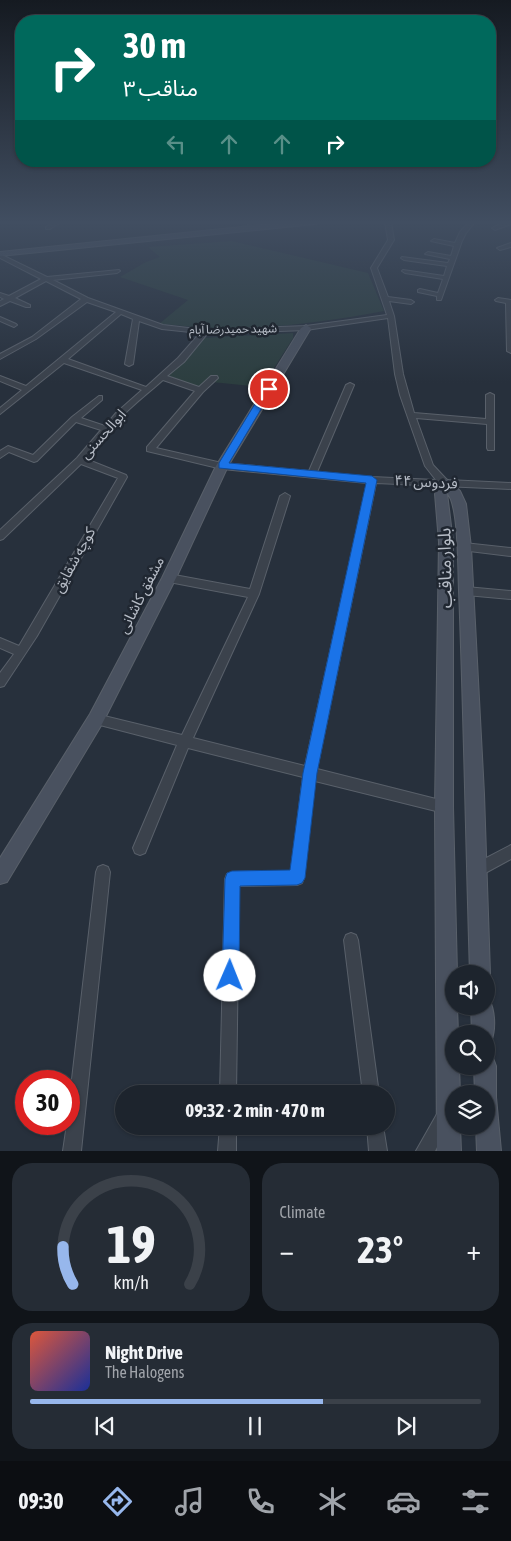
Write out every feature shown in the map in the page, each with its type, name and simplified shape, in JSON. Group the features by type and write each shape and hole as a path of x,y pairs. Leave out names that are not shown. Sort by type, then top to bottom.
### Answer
{"street":[{"name":"شهید حمیدرضا آبام","path":"39,276 86,299 136,319 162,327 205,332 306,328 391,316"},
{"path":"0,304 45,279 71,276"},
{"path":"377,276 391,316 399,374 411,415 429,466 444,483"},
{"path":"420,291 439,297 446,278 433,276"},
{"path":"0,295 28,306"},
{"path":"0,357 34,338 86,299"},
{"path":"386,299 411,302"},
{"path":"498,300 509,301 511,351"},
{"path":"0,412 120,312"},
{"path":"0,319 14,325"},
{"path":"129,364 136,319"},
{"name":"مشفق کاشانی","path":"0,875 96,718 169,578 222,466 306,328"},
{"name":"ابوالحسنی","path":"0,536 80,460 108,430 119,415 181,360 205,332"},
{"path":"63,360 148,390"},
{"path":"162,377 200,390 214,378"},
{"path":"0,378 27,389"},
{"path":"312,474 350,385"},
{"name":"فردوس ۴۴","path":"200,390 150,449 222,466 372,480 511,486"},
{"path":"490,395 491,448"},
{"path":"0,455 8,449 34,459 75,418 100,398"},
{"path":"411,415 490,422"},
{"path":"75,418 108,430"},
{"name":"کوچه شقایق","path":"0,682 21,652 90,531 124,478 80,460"},
{"path":"228,1085 232,879 297,878 310,773 372,480"},
{"name":"بلوار مناقب","path":"450,1085 444,807 446,542 441,494 444,483 456,494 460,504 464,547 475,794 480,965"},
{"path":"140,848 184,741 254,594 285,496"},
{"path":"0,522 11,526"},
{"path":"464,547 511,552"},
{"path":"169,578 254,594"},
{"path":"466,591 511,595"},
{"path":"0,643 21,652"},
{"path":"96,718 444,807"},
{"path":"476,871 511,852"},
{"path":"72,1151 103,872"},
{"path":"351,940 370,1085"},
{"path":"425,1151 445,1117"},
{"path":"227,1151 228,1135"},
{"path":"376,1135 378,1151"},
{"name":"بلوار مناقب","path":"449,1135 449,1151"},
{"path":"488,1135 489,1151"}],"shaded area":[{"path":"369,276 384,311 282,326 212,328 159,324 188,300 120,277"},
{"path":"293,333 293,338 262,387 212,382 200,389 164,377 202,338"}],"route":[{"path":"230,976 232,879 297,878 310,773 372,480 222,466 269,389"}]}
